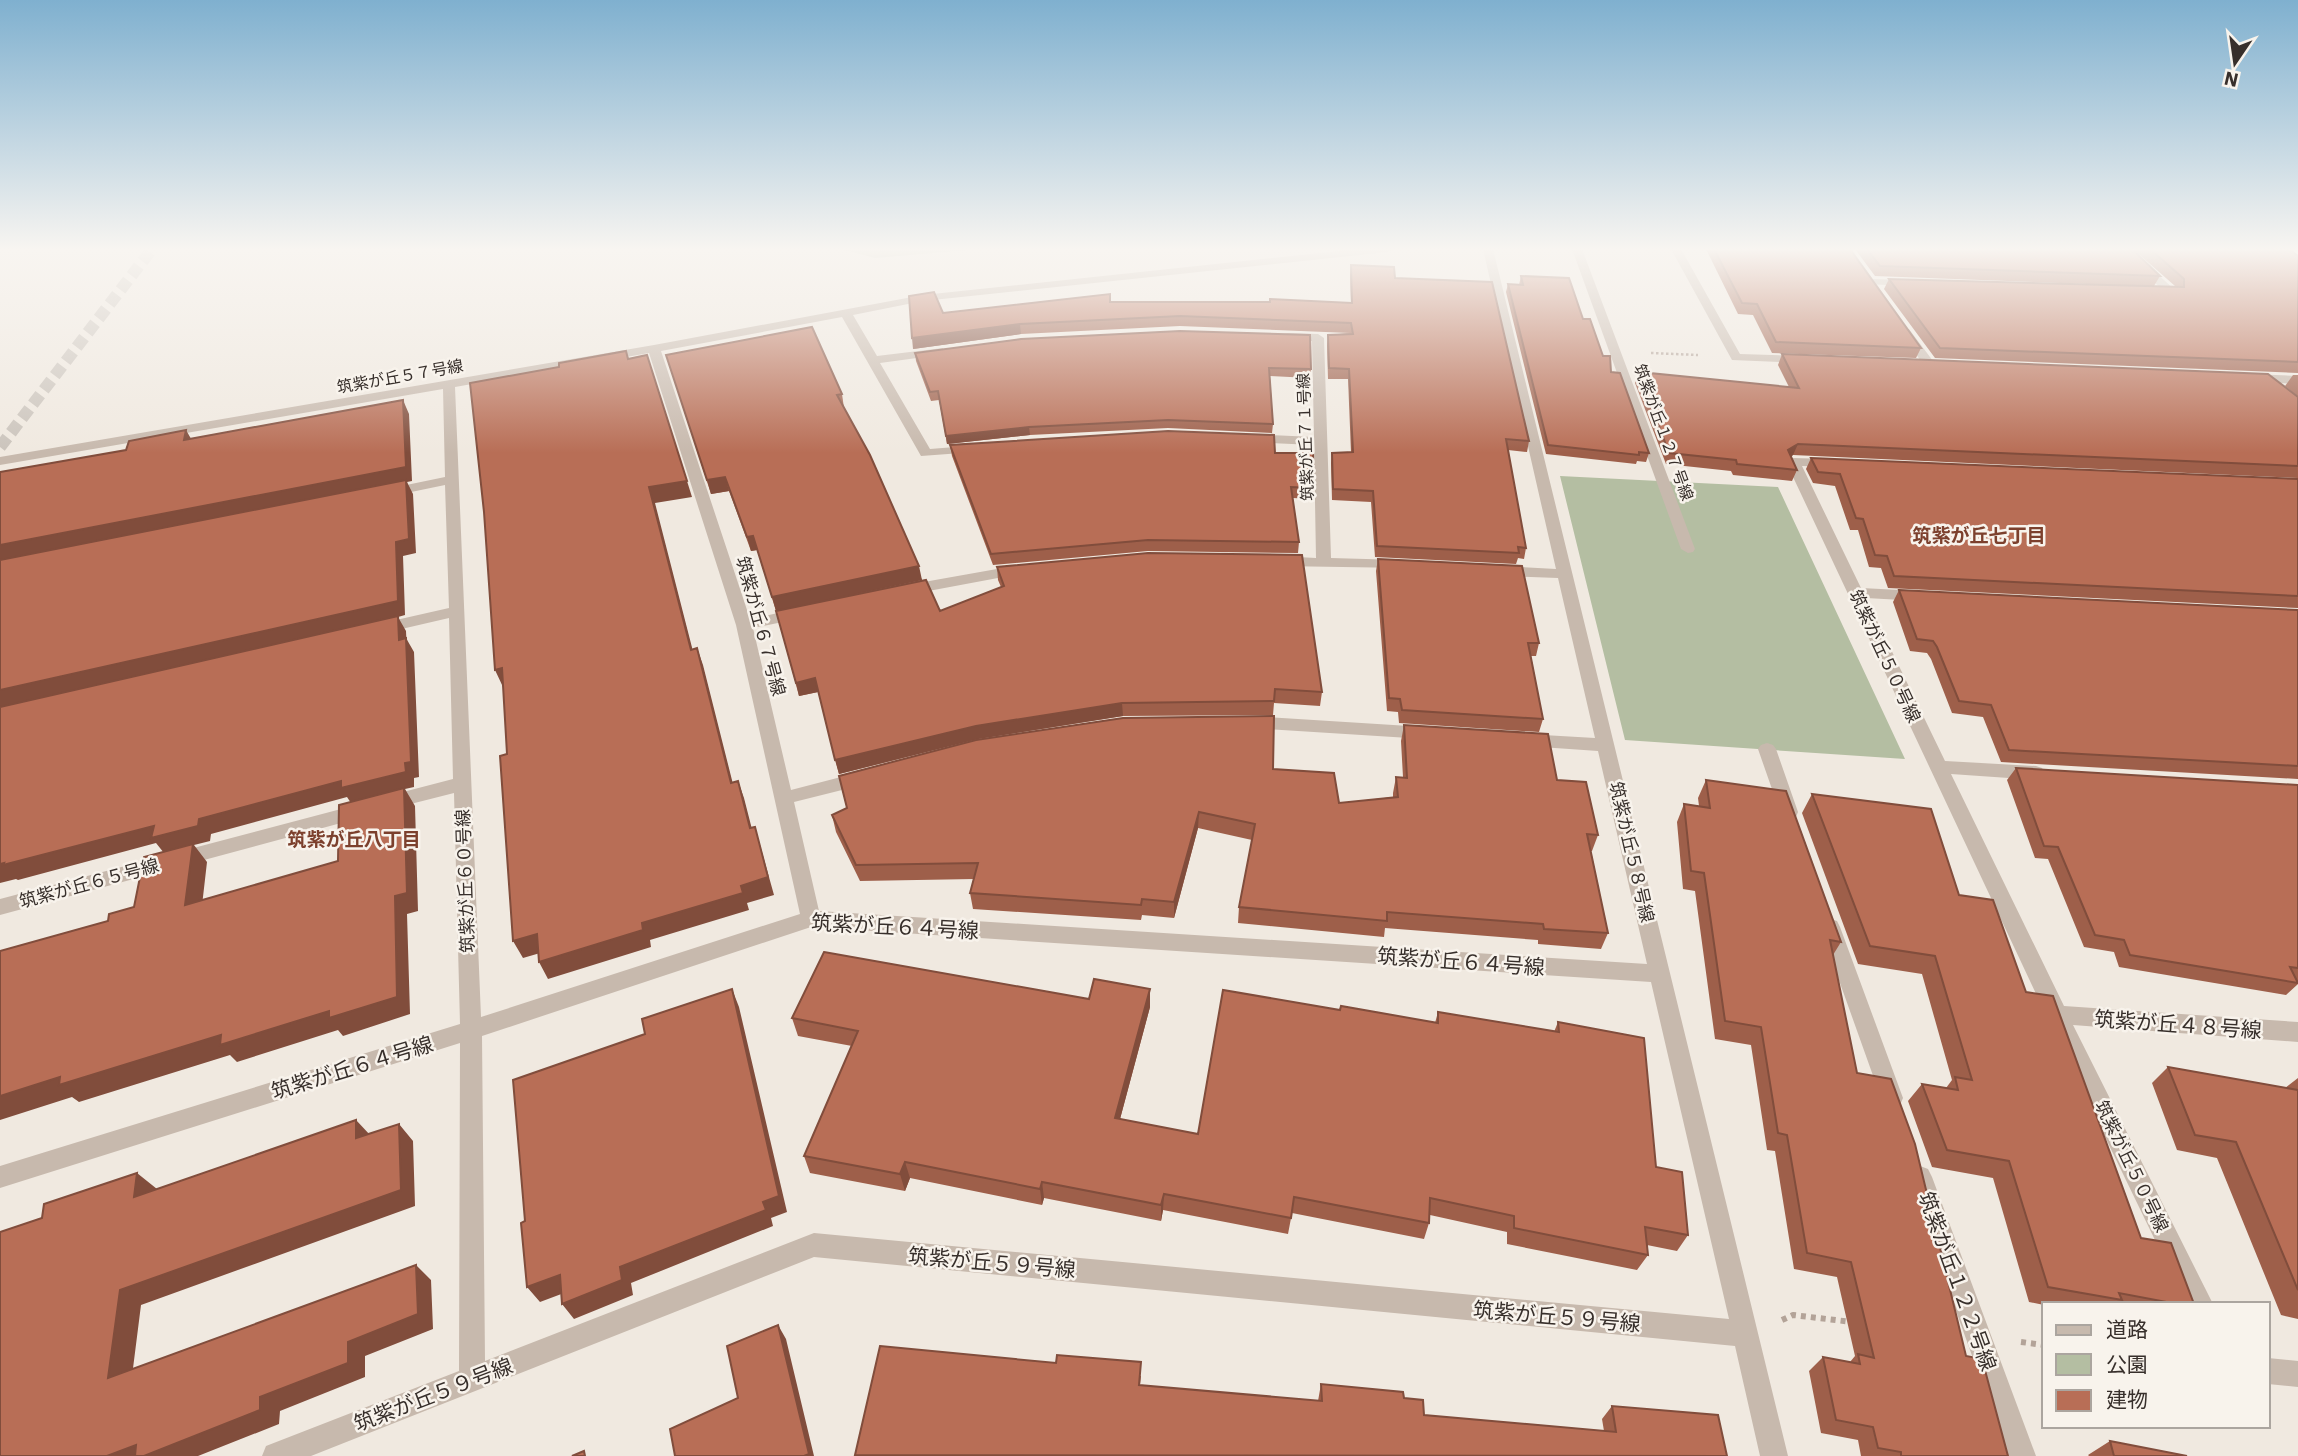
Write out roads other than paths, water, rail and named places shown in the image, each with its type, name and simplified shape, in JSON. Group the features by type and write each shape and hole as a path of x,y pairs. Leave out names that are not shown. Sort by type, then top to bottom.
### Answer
{"street":[{"name":"筑紫が丘５７号線","path":"0,461 654,349 825,317"},
{"path":"848,317 926,453 991,446"},
{"name":"筑紫が丘５８号線","path":"1504,317 1774,1456"},
{"name":"筑紫が丘１２７号線","path":"1602,317 1688,549"},
{"path":"1714,317 1736,357 1819,360"},
{"path":"1900,323 1936,365 1916,364"},
{"name":"筑紫が丘７１号線","path":"1276,337 1322,338 1324,561"},
{"name":"筑紫が丘６７号線","path":"654,349 744,625 811,919"},
{"path":"873,360 954,349"},
{"path":"2239,377 2298,380"},
{"path":"2266,379 2282,393"},
{"name":"筑紫が丘６０号線","path":"449,383 471,1030 472,1379"},
{"path":"1238,438 1321,441"},
{"name":"筑紫が丘５０号線","path":"1847,464 1793,461 2057,1015 2199,1302"},
{"path":"370,496 452,480"},
{"path":"1257,560 1418,566"},
{"path":"887,594 991,573 1031,569"},
{"path":"1485,570 1565,574"},
{"path":"1855,593 1936,597"},
{"path":"744,625 822,608"},
{"path":"361,634 455,612"},
{"path":"1235,722 1441,734"},
{"path":"1510,739 1606,745"},
{"path":"1767,749 1795,828"},
{"path":"1938,767 2049,773"},
{"path":"784,798 887,771"},
{"name":"筑紫が丘６５号線","path":"0,907 461,784"},
{"path":"1823,906 1898,1115"},
{"name":"筑紫が丘６４号線","path":"0,1177 471,1030 811,919 1660,974"},
{"name":"筑紫が丘４８号線","path":"2057,1015 2298,1032"},
{"name":"筑紫が丘１２２号線","path":"1912,1154 2022,1456"},
{"name":"筑紫が丘５９号線","path":"276,1456 814,1245 1745,1334"},
{"path":"2270,1371 2298,1374"}],"tunnel":[{"path":"0,447 100,317"}],"district":[{"name":"筑紫が丘七丁目","path":"1979,535"},
{"name":"筑紫が丘八丁目","path":"354,839"}]}
